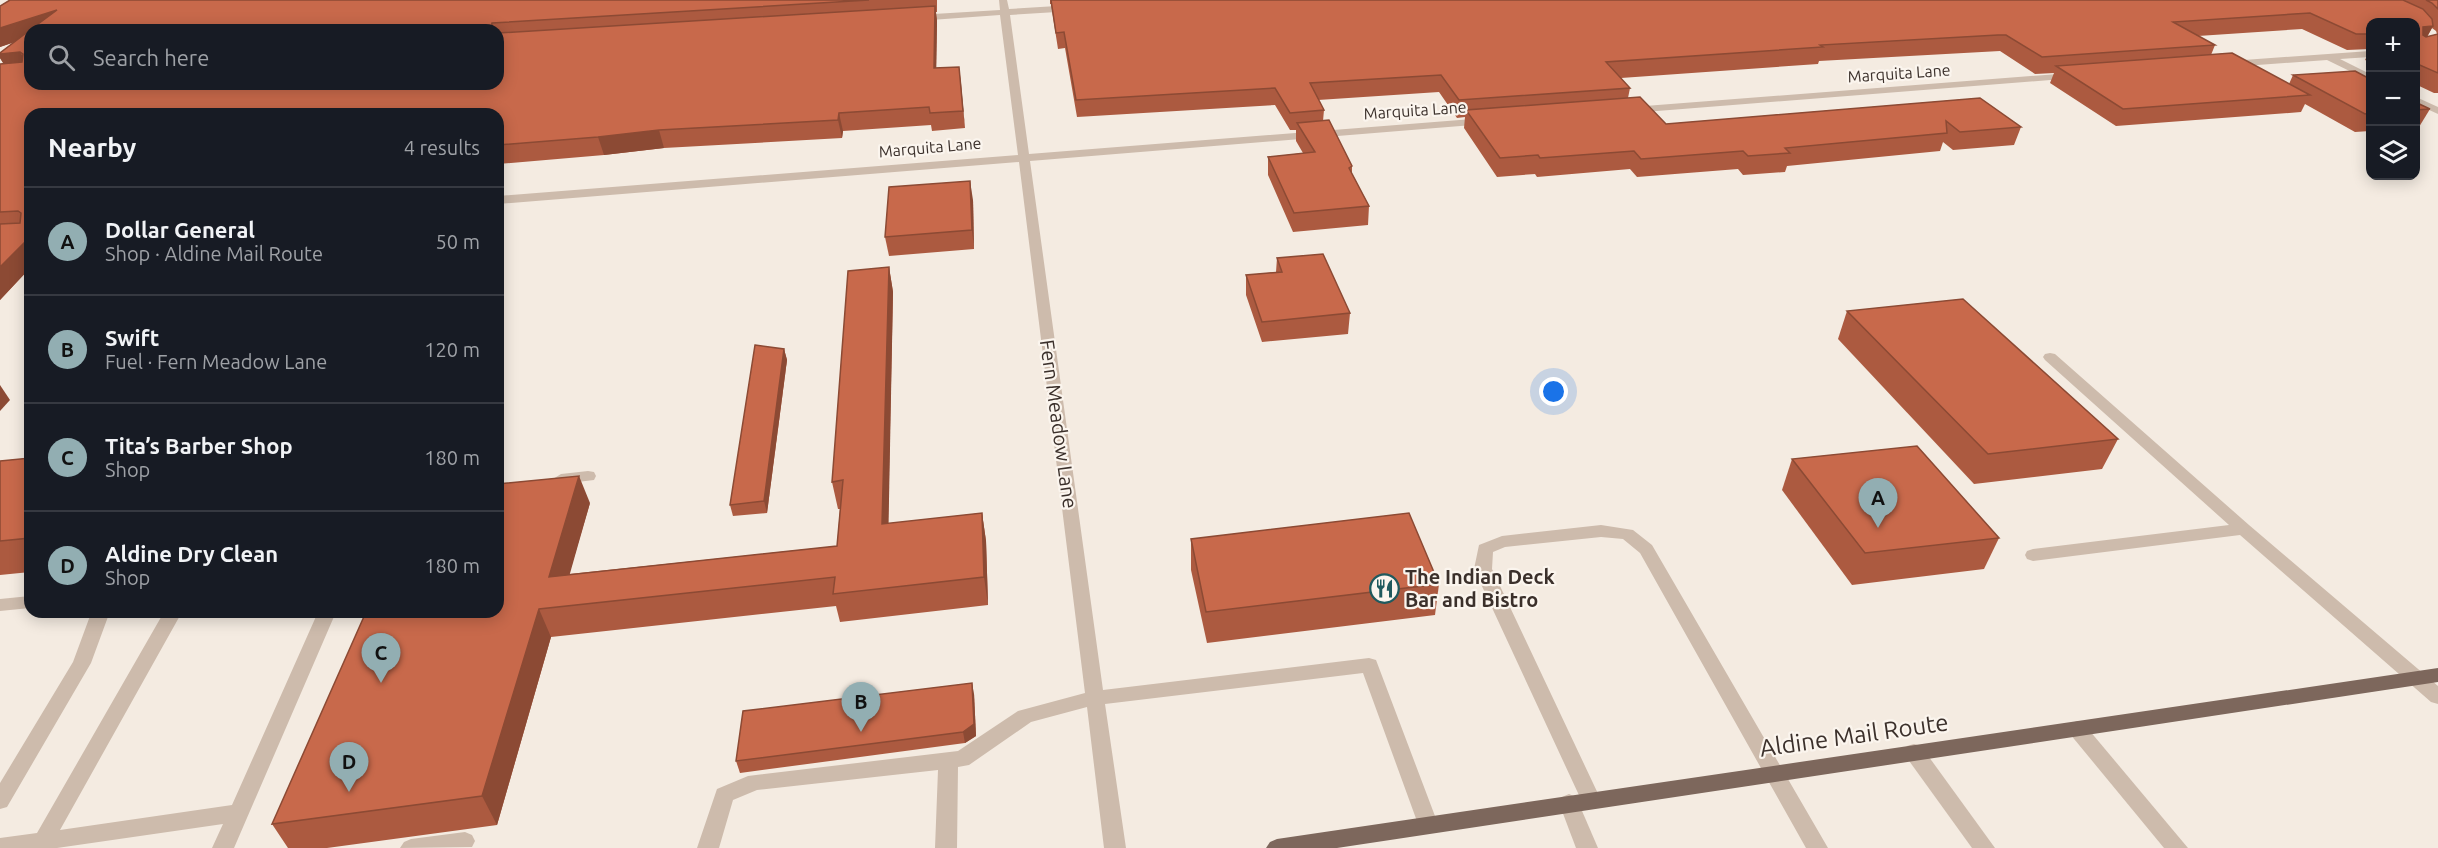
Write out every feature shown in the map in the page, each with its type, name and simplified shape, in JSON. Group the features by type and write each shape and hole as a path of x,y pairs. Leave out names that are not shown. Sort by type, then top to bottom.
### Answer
{"main road":[{"name":"Aldine Mail Route","path":"1284,847 2438,675"}],"street":[{"path":"910,18 1003,6 1084,7"},
{"name":"Fern Meadow Lane","path":"1003,6 1115,848"},
{"path":"2220,65 2366,54"},
{"path":"2327,56 2366,76"},
{"name":"Marquita Lane","path":"1622,111 2088,75"},
{"path":"2420,102 2438,111"},
{"name":"Marquita Lane","path":"504,199 1023,156 1492,121"},
{"path":"2050,357 2243,529 2438,697"},
{"path":"543,481 588,476"},
{"path":"2033,555 2243,529"},
{"path":"1591,800 1483,568 1485,549 1502,542 1601,531 1628,534 1646,549 1772,773 1817,848"},
{"path":"0,605 24,603"},
{"path":"0,801 82,663 99,618"},
{"path":"43,841 170,618"},
{"path":"223,848 324,618"},
{"path":"708,848 724,795 755,782 962,759 1025,716 1095,698 1369,665 1428,824"},
{"path":"2077,729 2177,848"},
{"path":"1914,752 1984,848"},
{"path":"946,848 948,761"},
{"path":"1569,803 1587,848"},
{"path":"0,847 239,813"},
{"path":"411,848 465,841"}],"building":[{"path":"10,0 869,0 492,24 38,24 57,10 0,28 0,6"},
{"path":"1051,0 2403,0 2423,9 2432,19 2433,26 2423,27 2423,35 2426,37 2438,34 2438,73 2420,65 2420,18 2366,18 2366,34 2356,34 2310,13 2173,22 2215,45 2042,57 2006,35 1998,35 1820,45 1823,47 1606,62 1630,88 1459,100 1441,75 1310,83 1324,110 1290,113 1275,88 1076,100 1064,32 1056,33"},
{"path":"2426,0 2438,0 2438,9 2432,3"},
{"path":"935,6 934,68 959,67 963,111 930,113 929,107 839,113 838,120 659,130 504,145 504,108 24,108 24,243 0,267 0,224 20,223 21,213 18,211 0,212 0,64 22,62 23,54 20,52 0,53 24,35 24,90 504,90 504,33"},
{"path":"2232,53 2310,95 2123,109 2056,66"},
{"path":"2355,71 2366,77 2366,114 2365,114 2293,75"},
{"path":"1640,97 1666,124 1980,98 2021,127 1960,132 1946,121 1947,133 1785,148 1790,153 1748,156 1743,151 1641,159 1634,151 1540,158 1538,155 1500,158 1466,110"},
{"path":"2420,104 2430,109 2420,110"},
{"path":"1329,120 1352,166 1349,168 1369,206 1294,213 1268,157 1315,152 1297,123"},
{"path":"970,181 972,230 885,237 889,187"},
{"path":"1323,254 1350,313 1262,322 1246,275 1282,272 1277,258"},
{"path":"889,267 882,524 982,513 984,577 833,594 835,577 539,609 482,796 272,824 363,618 504,618 504,483 579,476 549,577 837,546 843,480 832,482 848,271"},
{"path":"1963,299 2118,439 1988,454 1847,311"},
{"path":"755,345 784,349 764,501 730,505"},
{"path":"1917,446 1999,538 1865,553 1792,459"},
{"path":"24,459 24,539 0,541 0,461"},
{"path":"1409,513 1439,584 1206,612 1191,539"},
{"path":"972,683 974,724 963,732 736,761 743,711"}],"place":[{"name":"Dollar General","path":"1878,528"},
{"name":"The Indian Deck Bar and Bistro","path":"1384,588"},
{"name":"Tita’s Barber Shop","path":"381,683"},
{"name":"Swift","path":"861,732"},
{"name":"Aldine Dry Clean","path":"349,792"}]}
